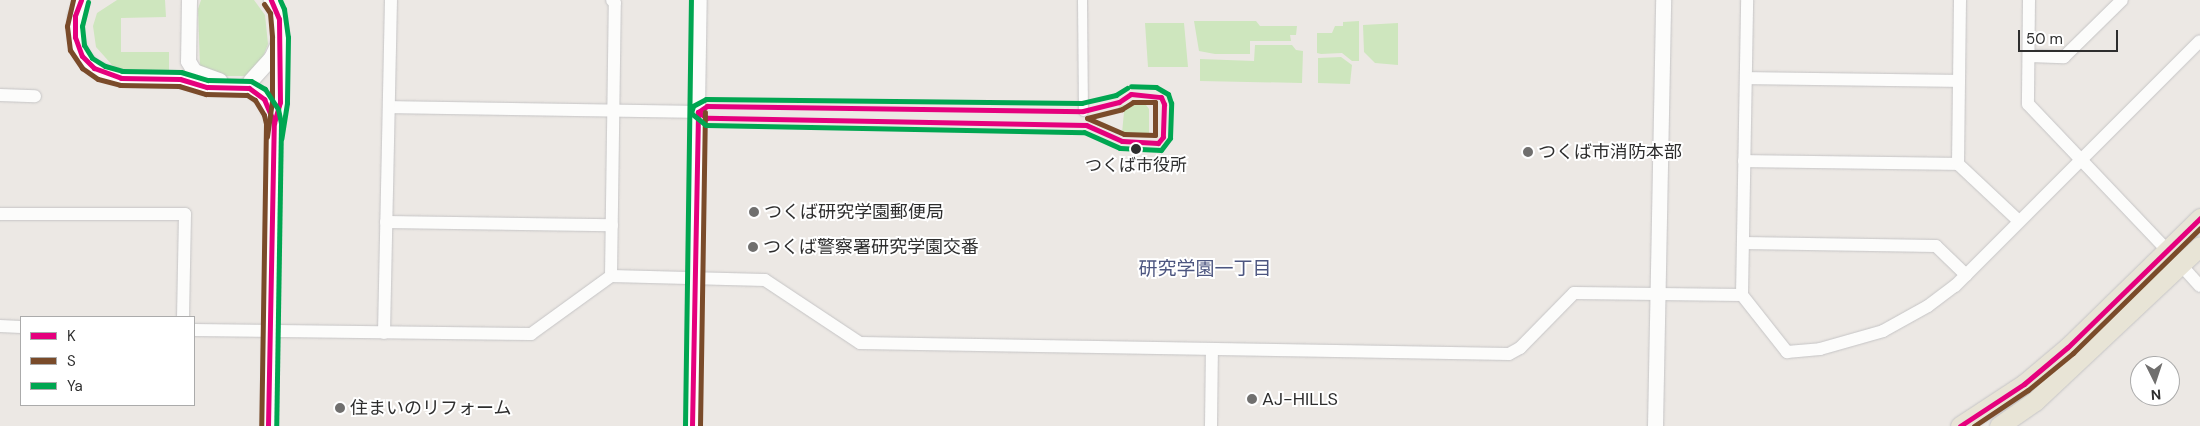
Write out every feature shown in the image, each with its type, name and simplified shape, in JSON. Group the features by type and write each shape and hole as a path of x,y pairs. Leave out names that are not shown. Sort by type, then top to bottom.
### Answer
{"main road":[{"path":"1960,426 2024,384 2068,347 2200,218"},
{"path":"1999,426 2035,401 2200,246"}],"street":[{"path":"81,0 74,26 77,48 87,62 102,73 121,78 180,79 207,87 242,87 255,91 264,99"},
{"path":"189,0 190,66 210,79 250,81 261,87 274,123"},
{"path":"268,426 274,123 280,102 279,19 271,0"},
{"path":"384,333 391,0"},
{"path":"611,276 615,3 612,0"},
{"path":"692,426 699,0"},
{"path":"1082,0 1083,111"},
{"path":"1655,426 1663,0"},
{"path":"1747,0 1742,295 1787,352 1795,353 1853,342 1883,331 1928,306 1966,275 2200,41"},
{"path":"1958,164 1960,0"},
{"path":"2029,0 2028,104 2082,158 2167,250"},
{"path":"2029,56 2064,57 2122,0"},
{"path":"250,81 271,58 280,37"},
{"path":"1746,78 1959,81"},
{"path":"0,95 36,96"},
{"path":"388,107 698,112"},
{"path":"1744,161 1958,164 2019,221"},
{"path":"0,214 185,214 183,316"},
{"path":"386,222 612,225"},
{"path":"1743,243 1936,246 1966,275"},
{"path":"2181,265 2200,286"},
{"path":"195,330 531,334 611,276 765,280 860,343 1509,354 1520,348 1574,293 1742,295"},
{"path":"0,326 20,327"},
{"path":"1210,426 1212,349"}],"green space":[{"path":"117,0 165,0 166,17 121,18 121,52 169,52 169,74 121,70 113,66 96,47 93,26 97,13"},
{"path":"201,0 254,0 265,15 268,44 263,57 245,76 218,76 200,67 198,9"},
{"path":"1194,21 1256,21 1260,26 1297,26 1296,35 1290,35 1291,41 1250,41 1250,54 1215,54 1199,51"},
{"path":"1359,21 1359,61 1352,61 1342,53 1317,53 1317,33 1332,33 1335,26 1343,26 1343,22"},
{"path":"1145,23 1184,23 1188,67 1148,67"},
{"path":"1398,23 1398,65 1375,63 1364,52 1363,25"},
{"path":"1255,45 1292,45 1296,50 1303,51 1302,83 1200,81 1200,59 1254,61"},
{"path":"1341,57 1352,65 1350,84 1318,83 1318,58"},
{"path":"1123,105 1146,105 1149,109 1149,133 1122,133 1124,112 1118,107"}],"transit line":[{"name":"S","path":"73,0 67,26 70,50 82,68 98,79 120,85 179,86 206,94 247,95 255,100 264,115 266,124 261,426"},
{"name":"K","path":"81,0 75,16 75,37 82,56 94,68 121,78 180,79 207,87 249,88 264,99 274,123"},
{"name":"K","path":"268,426 274,123 280,102 279,19 271,0"},
{"name":"Ya","path":"280,0 284,9 288,37 287,103 281,139"},
{"name":"Ya","path":"685,426 691,0"},
{"name":"Ya","path":"88,2 82,26 84,45 92,58 105,66 122,71 181,72 208,80 251,81 265,89 278,109 281,123 276,426"},
{"name":"S","path":"264,4 270,13 272,37 272,101 267,137"},
{"name":"Ya","path":"1127,88 1116,95 1082,103 706,99 693,106 691,113 706,125 1084,132 1120,148 1161,150 1170,138 1171,103 1168,94 1156,87 1131,86"},
{"name":"K","path":"1131,94 1161,97 1164,104 1163,137 1158,143 1122,141 1086,125 707,118 698,112 707,106 1083,111 1119,102 1131,94"},
{"name":"S","path":"1133,102 1155,102 1155,135 1124,134 1087,118 1122,109 1133,102"},
{"name":"K","path":"692,426 698,112"},
{"name":"S","path":"700,426 705,112"},
{"name":"K","path":"1960,426 2024,384 2068,347 2200,218"},
{"name":"S","path":"1974,426 2028,390 2073,353 2200,228"}],"place":[{"name":"つくば市役所","path":"1136,149"},
{"name":"つくば市消防本部","path":"1528,152"},
{"name":"つくば研究学園郵便局","path":"754,212"},
{"name":"つくば警察署研究学園交番","path":"753,247"},
{"name":"AJ-HILLS","path":"1252,399"},
{"name":"住まいのリフォーム","path":"340,408"}],"district":[{"name":"研究学園一丁目","path":"1205,269"}]}
